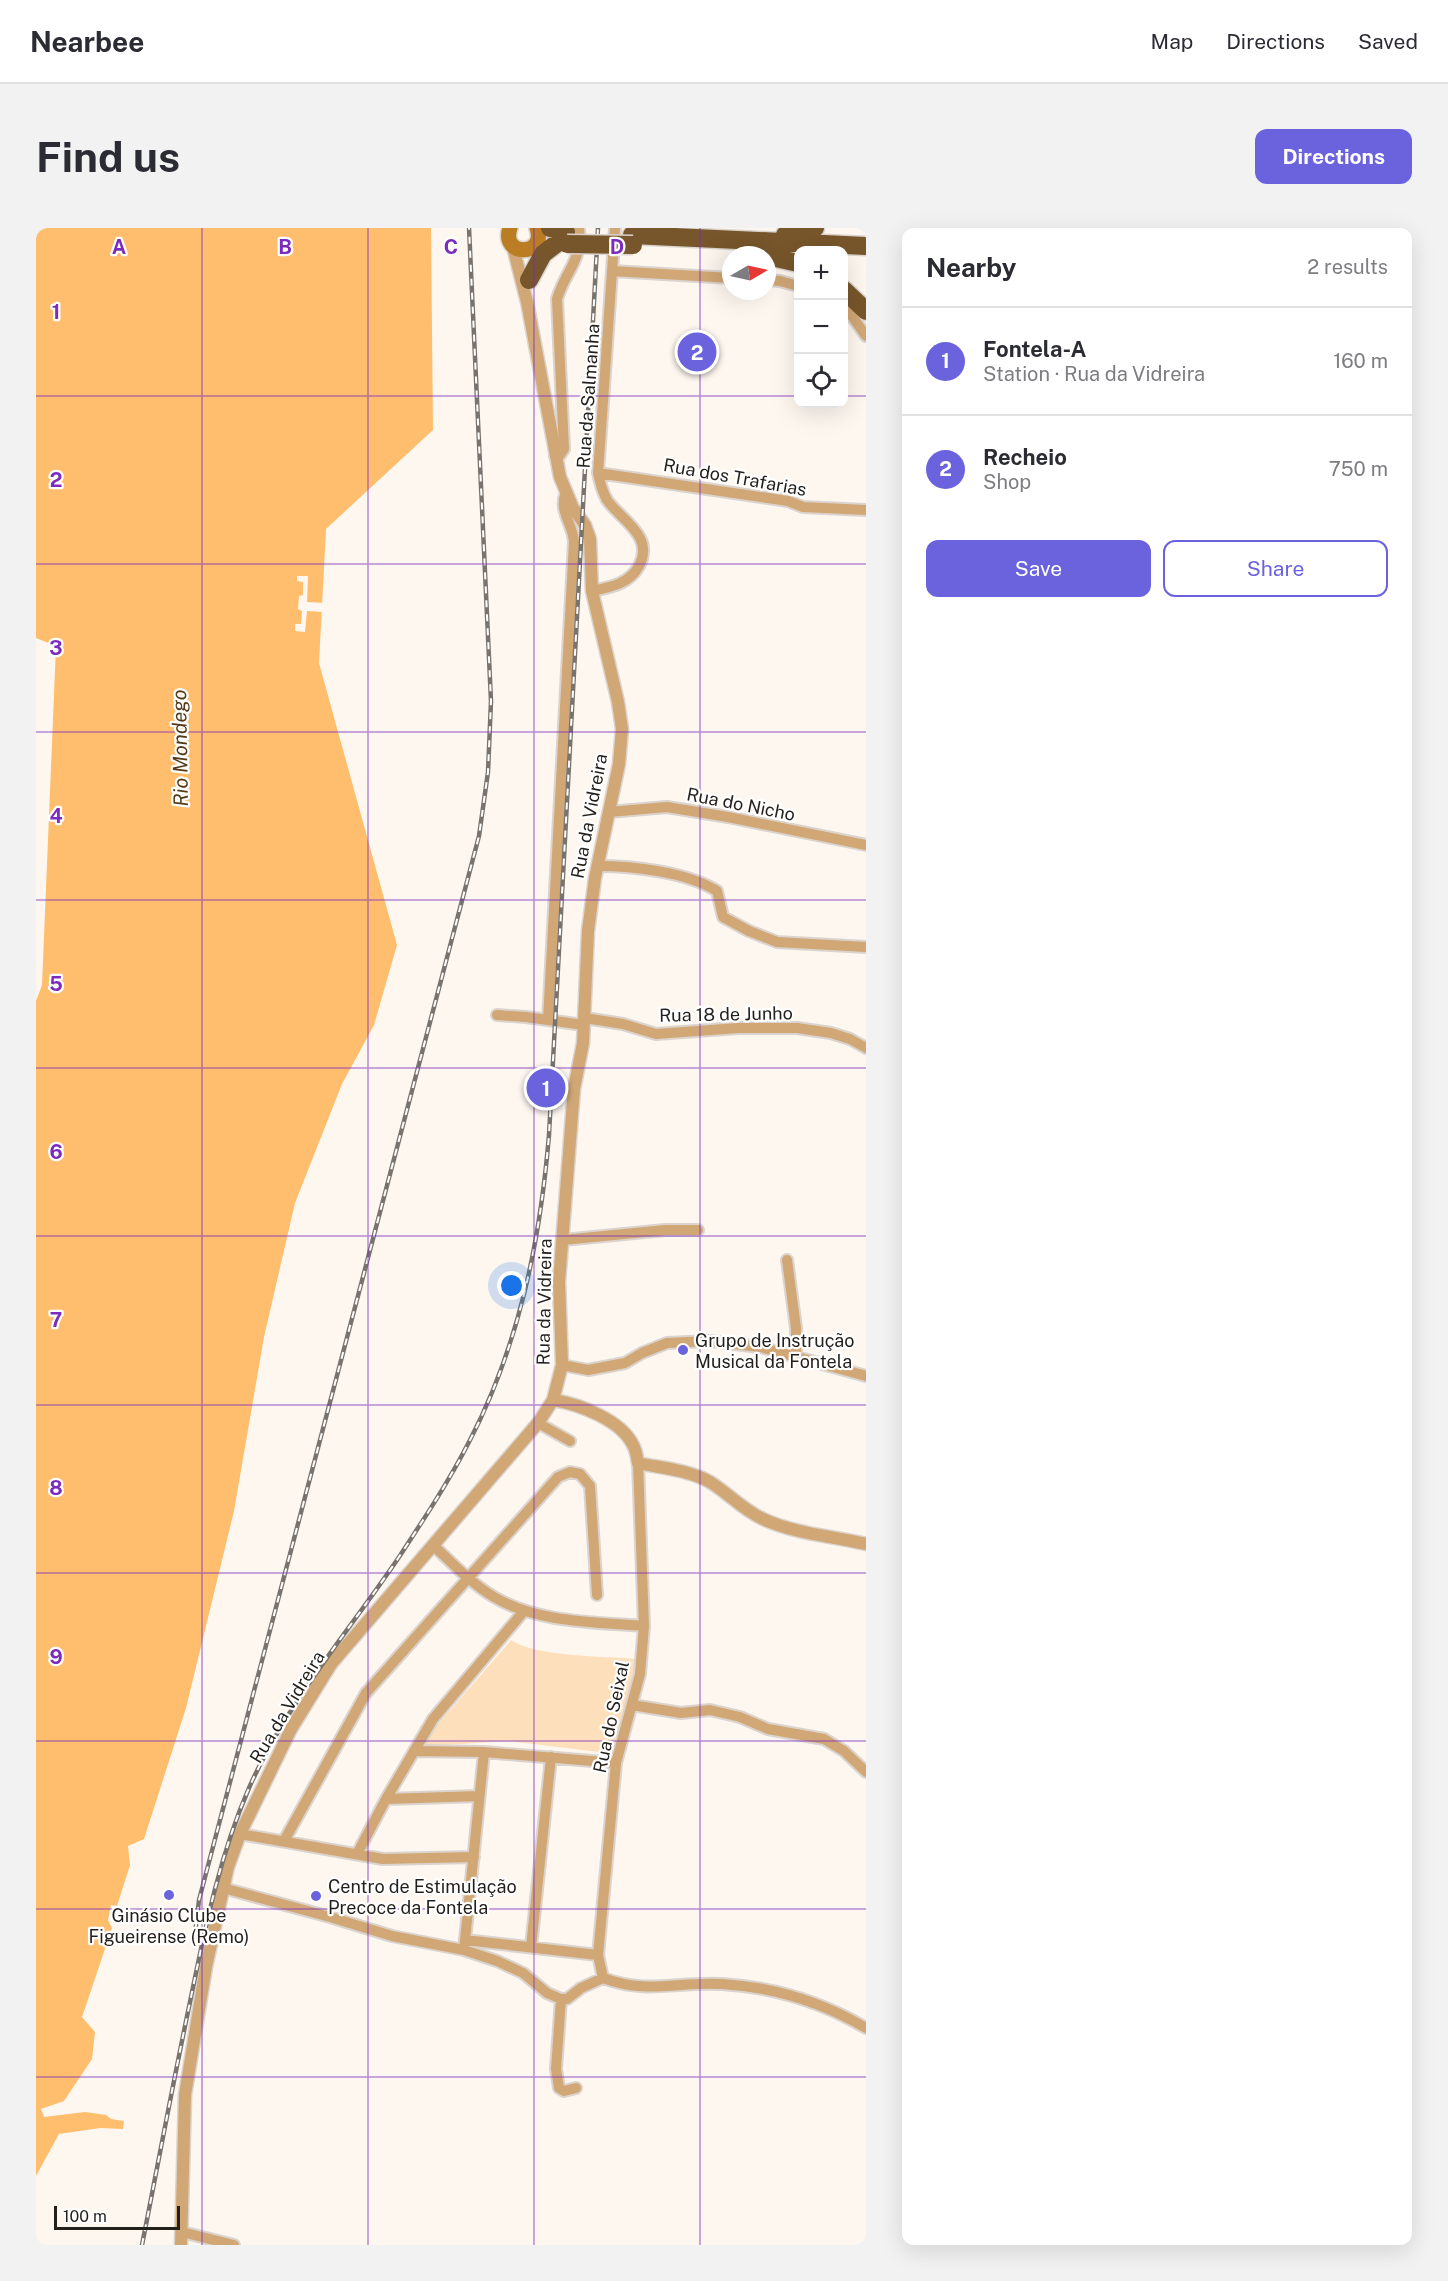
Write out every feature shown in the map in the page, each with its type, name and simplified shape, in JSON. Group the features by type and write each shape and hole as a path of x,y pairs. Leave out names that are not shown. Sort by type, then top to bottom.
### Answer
{"highway":[{"path":"731,239 778,236 815,228"},
{"path":"535,240 564,235 627,236 866,246"},
{"path":"529,280 543,254 564,235"},
{"path":"627,236 722,249"},
{"path":"776,254 794,253"},
{"path":"848,255 866,256"},
{"path":"776,258 794,262"},
{"path":"848,295 866,311"}],"main road":[{"path":"510,228 508,238 513,246 523,250 535,240"}],"street":[{"path":"555,456 560,455 564,448 557,299 560,286 577,258 564,235"},
{"name":"Rua da Salmanha","path":"592,591 612,587 630,578 644,553 643,544 635,529 603,493 598,473 612,271 627,236"},
{"path":"527,302 535,240"},
{"path":"513,246 527,302"},
{"path":"612,271 722,277"},
{"path":"776,282 794,285"},
{"name":"Rua da Vidreira","path":"181,2245 185,2095 206,1966 223,1888 240,1834 291,1729 331,1664 538,1423 553,1400 562,1365 559,1282 574,1089 585,1022 588,931 597,866 619,764 622,729 618,702 592,591 589,532 566,493 555,456 527,302"},
{"path":"848,313 866,336"},
{"name":"Rua dos Trafarias","path":"598,473 788,501 803,507 866,510"},
{"path":"548,1020 574,542 562,505 566,493"},
{"name":"Rua do Nicho","path":"609,812 667,807 866,845"},
{"path":"597,866 630,866 703,882 717,891 723,917 777,942 866,947"},
{"name":"Rua 18 de Junho","path":"497,1015 624,1024 656,1034 738,1028 797,1028 850,1038 866,1048"},
{"path":"563,1240 665,1230 698,1230"},
{"path":"787,1260 796,1328 796,1356"},
{"path":"562,1365 588,1370 625,1363 667,1343 710,1341 750,1345 866,1376"},
{"path":"553,1400 580,1406 616,1425 633,1444 638,1463 691,1475 710,1482 733,1501 761,1519 798,1532 866,1544"},
{"path":"538,1423 570,1441"},
{"name":"Rua do Seixal","path":"603,1978 598,1955 615,1763 640,1674 644,1626 638,1463"},
{"path":"284,1842 366,1693 558,1477 566,1473 573,1472 586,1479 591,1490 597,1595"},
{"path":"434,1546 469,1579 495,1598 525,1611 575,1620 644,1626"},
{"path":"357,1854 433,1719 525,1611"},
{"path":"632,1705 681,1713 710,1710 740,1717 768,1729 824,1739 844,1751 866,1772"},
{"path":"414,1751 484,1752 615,1763"},
{"path":"465,1945 484,1752"},
{"path":"531,1947 551,1757"},
{"path":"386,1799 479,1796"},
{"path":"240,1834 383,1859 474,1857"},
{"path":"223,1888 392,1936 465,1945 531,1947 598,1955"},
{"path":"465,1945 524,1973 547,1993 561,1999 603,1978 619,1984 646,1988 720,1984 770,1990 819,2004 866,2028"},
{"path":"561,1999 556,2069 559,2088 564,2091 576,2088"},
{"path":"182,2232 234,2245"}],"shaded area":[{"path":"511,1640 522,1646 553,1653 636,1659 635,1682 611,1751 608,1753 508,1741 429,1746 425,1744 426,1738"}],"water":[{"name":"Rio Mondego","path":"36,228 431,228 433,430 326,529 319,663 397,945 374,1025 342,1084 295,1203 264,1337 234,1511 186,1708 144,1839 128,1846 130,1865 117,1906 111,1905 108,1920 112,1928 82,2017 95,2032 92,2059 64,2101 41,2109 44,2117 85,2112 106,2115 111,2119 124,2121 123,2129 100,2128 59,2134 36,2176 36,1001 42,985 56,646 36,638"}],"pier":[{"path":"297,576 308,576 307,602 325,603 324,612 307,611 305,632 295,631 295,624 301,624 302,611 298,609 299,596 303,595 303,582 297,581"}],"railway":[{"path":"194,1942 199,1900 479,836 488,772 491,701 469,228"},
{"path":"142,2245 207,1920 238,1814 264,1757 281,1727 397,1560 469,1442 486,1406 514,1331 533,1254 549,1135 598,228"}],"place":[{"name":"Recheio","path":"697,352"},
{"name":"Fontela-A","path":"546,1088"},
{"name":"Grupo de Instrução Musical da Fontela","path":"683,1350"},
{"name":"Ginásio Clube Figueirense (Remo)","path":"169,1895"},
{"name":"Centro de Estimulação Precoce da Fontela","path":"316,1896"}]}
